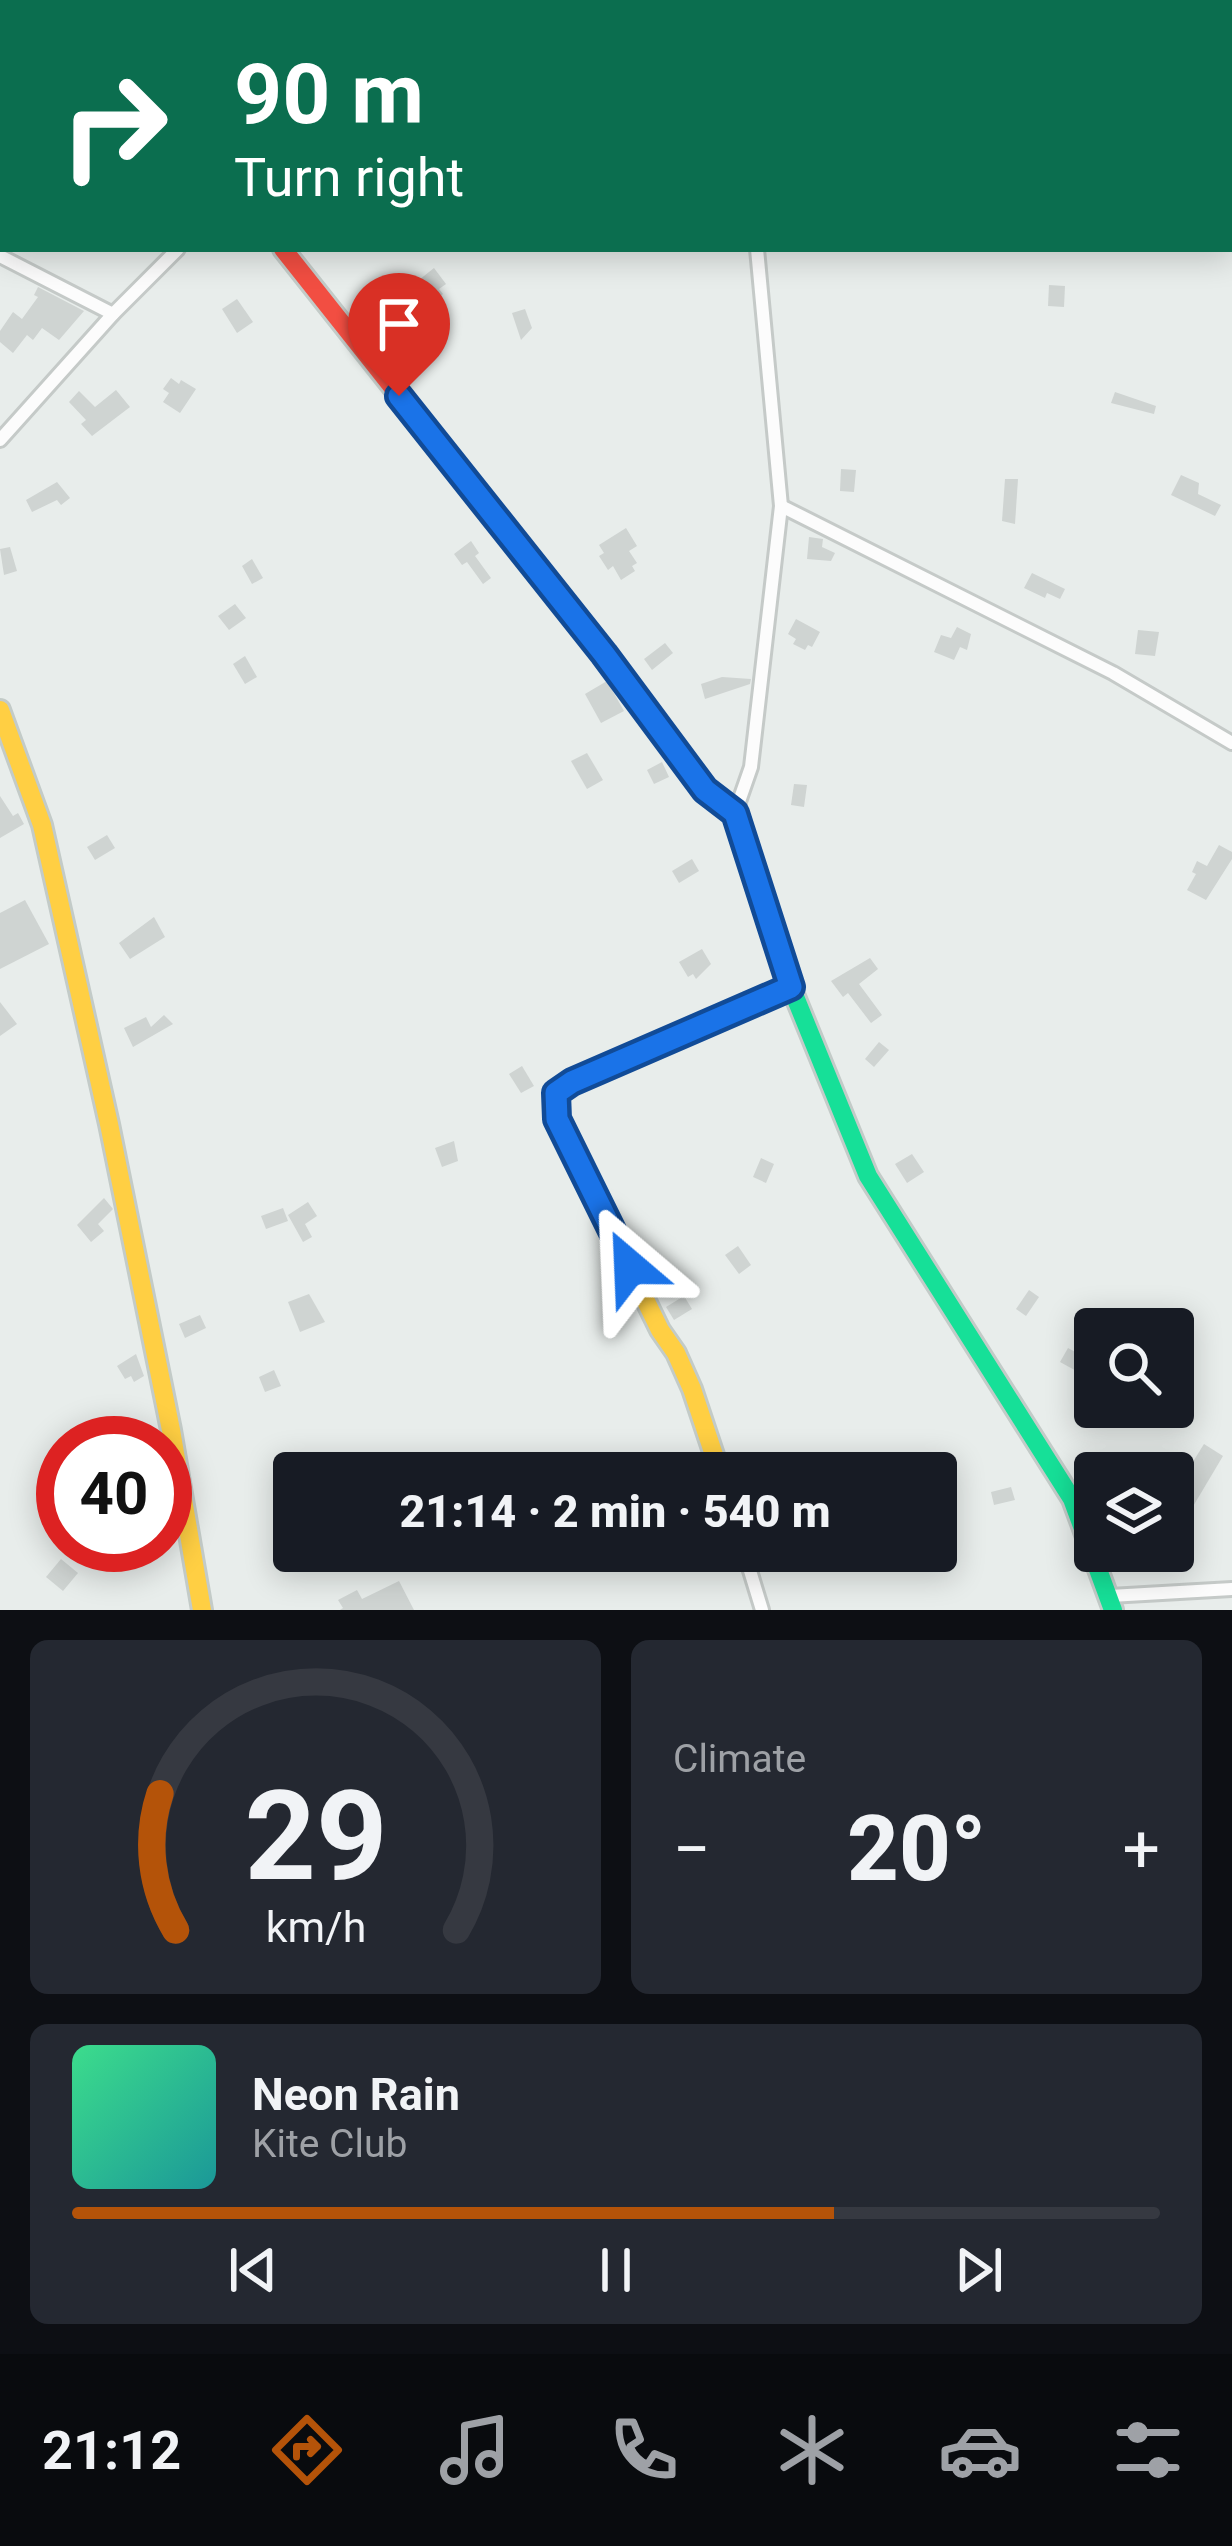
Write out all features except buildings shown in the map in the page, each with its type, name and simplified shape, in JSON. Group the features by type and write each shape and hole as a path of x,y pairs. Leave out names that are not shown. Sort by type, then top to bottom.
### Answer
{"street":[{"path":"0,440 175,252"},
{"path":"286,252 604,654 705,790 735,813 791,987 868,1175 1072,1498 1112,1603 1232,1589"},
{"path":"735,813 751,767 781,506 757,252"},
{"path":"0,256 113,314"},
{"path":"781,506 1113,673 1232,743"},
{"path":"0,710 42,825 171,1430 202,1610"},
{"path":"712,1452 676,1353 660,1330 557,1119 554,1102 560,1088 572,1082 791,987"},
{"path":"750,1572 762,1610"}],"traffic: fast":[{"path":"741,832 791,987 868,1176 1072,1499 1113,1610"}],"traffic: slow":[{"path":"0,710 42,825 109,1124 202,1610"},
{"path":"713,1452 676,1353 660,1330 557,1119 554,1103 560,1088 572,1082 791,987"}],"traffic: jam":[{"path":"285,252 604,654 705,790 735,813 741,832"}],"route":[{"path":"399,396 604,654 705,790 735,813 791,987 556,1093 557,1119 630,1267"}]}
